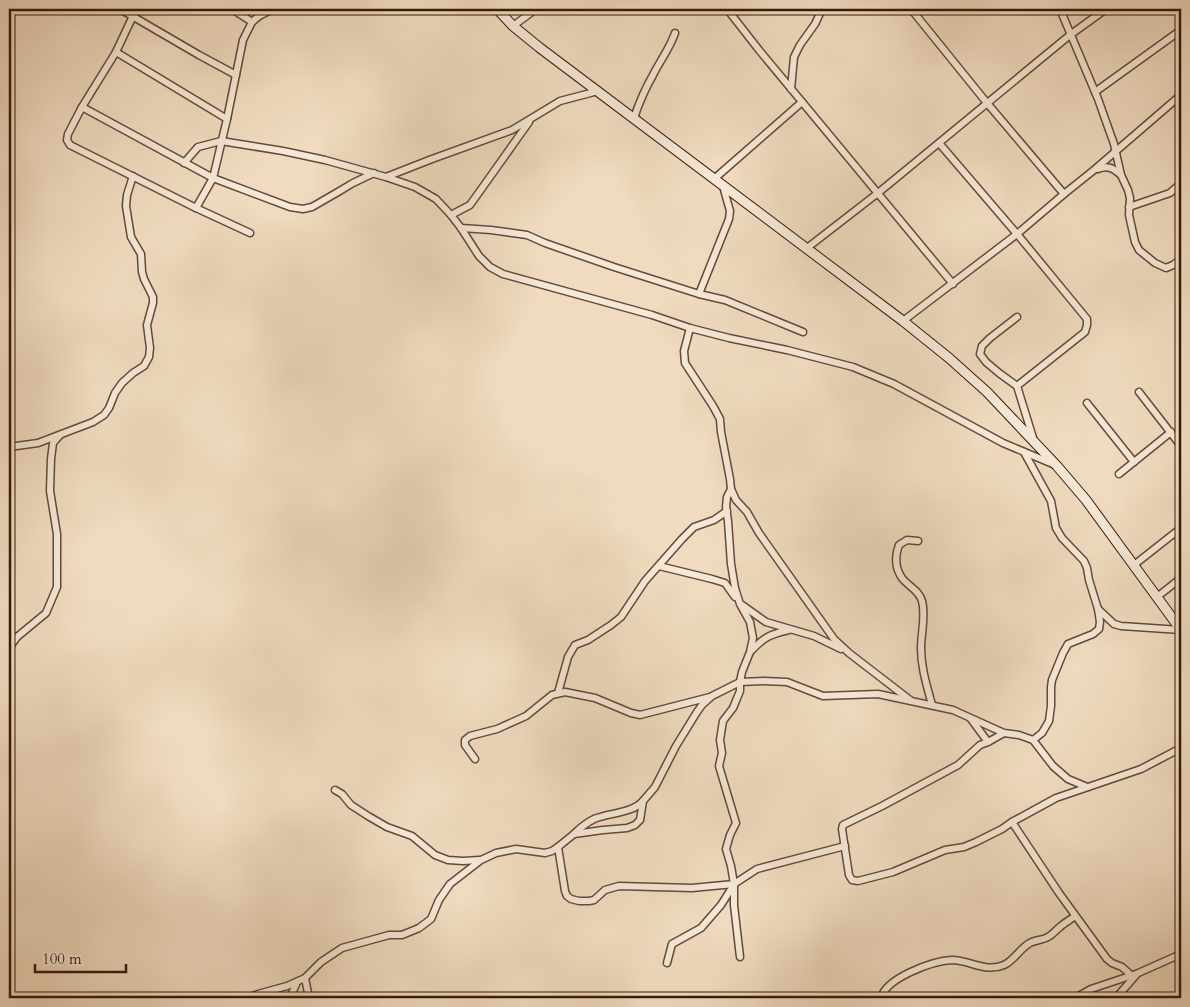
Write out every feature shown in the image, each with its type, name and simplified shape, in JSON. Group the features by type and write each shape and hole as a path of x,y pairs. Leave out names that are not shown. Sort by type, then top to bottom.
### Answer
{"main road":[{"path":"497,9 513,26 548,54 903,321 987,392 1057,466 1086,500 1157,597 1178,619 1181,630"}],"street":[{"path":"120,9 236,75"},
{"path":"139,9 133,16 116,52 82,107 68,134 67,140 70,145 250,233"},
{"path":"232,9 252,22"},
{"path":"513,26 536,9"},
{"path":"726,9 953,284"},
{"path":"791,88 794,57 803,40 815,24 822,9"},
{"path":"912,9 987,103 1064,194"},
{"path":"1060,9 1098,99 1121,175 1128,190 1130,198 1129,216 1135,242 1140,250 1156,263 1166,268 1174,265 1181,258"},
{"path":"807,248 878,194 1070,35 1106,9"},
{"path":"196,208 214,178 243,40 252,22 267,10"},
{"path":"1094,92 1181,30"},
{"path":"634,118 641,98 672,44 675,33"},
{"path":"116,52 227,119"},
{"path":"386,177 512,130 560,101 598,91"},
{"path":"903,321 1017,234 1181,95"},
{"path":"714,179 802,102"},
{"path":"82,107 214,178 290,208 303,209 312,207 374,173"},
{"path":"451,215 470,205 532,118"},
{"path":"184,162 198,147 221,141 325,160 374,173 415,187 436,200 461,228 479,256 490,267 503,274 652,314 690,328 853,367 894,384 1003,443 1057,466"},
{"path":"939,143 1087,319 1085,332 1017,386"},
{"path":"1094,170 1110,167 1121,175"},
{"path":"9,447 38,443 94,422 104,415 122,383 144,366 149,357 150,348 147,325 153,297 142,272 141,254 131,237 126,206 127,195 133,176"},
{"path":"1130,207 1170,193 1181,183"},
{"path":"699,294 730,219 730,211 723,186"},
{"path":"461,228 527,235 614,267 699,294 725,300 803,332"},
{"path":"1017,317 990,338 982,346 980,354 992,368 1017,386 1034,442"},
{"path":"690,328 684,350 685,363 720,419 731,490 736,500 747,512 759,534 834,639 911,701"},
{"path":"1139,392 1181,446"},
{"path":"1087,403 1134,462"},
{"path":"1119,474 1171,432"},
{"path":"9,648 17,637 46,613 57,587 57,534 50,491 53,444 61,434"},
{"path":"1024,452 1051,501 1056,528 1062,538 1084,561 1098,608 1100,622 1099,629 1093,634 1068,644 1052,680 1049,721 1042,733 1033,740"},
{"path":"731,490 727,497 726,507 731,564 740,604 766,622 814,636 849,652"},
{"path":"558,694 568,657 575,645 588,640 621,617 645,581 694,527 714,520 727,511"},
{"path":"1134,565 1181,528"},
{"path":"918,541 907,540 898,545 895,555 902,578 920,595 923,603 921,649 924,676 932,705"},
{"path":"659,566 725,583 750,622 753,638 750,652 742,672 740,691 733,708 723,721 720,740 722,753 719,766 736,823 726,850 734,884 734,905 740,957"},
{"path":"1157,597 1181,578"},
{"path":"1098,608 1114,624 1121,626 1181,630"},
{"path":"750,652 762,640 778,632 790,630"},
{"path":"474,759 465,746 465,740 470,736 497,729 526,716 552,695 565,692 595,698 640,715 712,696 740,682 787,682 822,696 878,694 953,710 1004,733 1019,735 1033,740 1053,766 1068,779 1087,787"},
{"path":"247,998 287,986 305,978 321,962 342,948 389,935 402,935 419,928 431,919 450,884 481,860 496,853 516,849 545,853 558,847 583,825 593,820 636,808 655,787 694,716 712,696"},
{"path":"970,718 988,742"},
{"path":"1004,733 980,745 958,765 843,825 848,875 852,880 858,881 892,872 944,850 964,847 1002,830 1012,822 1056,798 1141,769 1181,748"},
{"path":"335,790 342,794 351,805 387,827 412,836 435,855 448,860 481,860"},
{"path":"574,834 636,826 640,820 643,801"},
{"path":"1012,822 1075,916 1107,959 1134,975"},
{"path":"667,963 672,944 701,928 721,905 734,884 757,869 845,846"},
{"path":"558,847 567,896 579,901 594,900 605,890 618,886 692,888 734,884"},
{"path":"881,998 887,987 912,971 931,964 952,960 995,968 1006,964 1029,943 1048,937 1075,916"},
{"path":"1075,998 1091,989 1134,975 1181,954"},
{"path":"1116,998 1134,975"},
{"path":"305,978 309,998"},
{"path":"290,998 297,982"}]}
